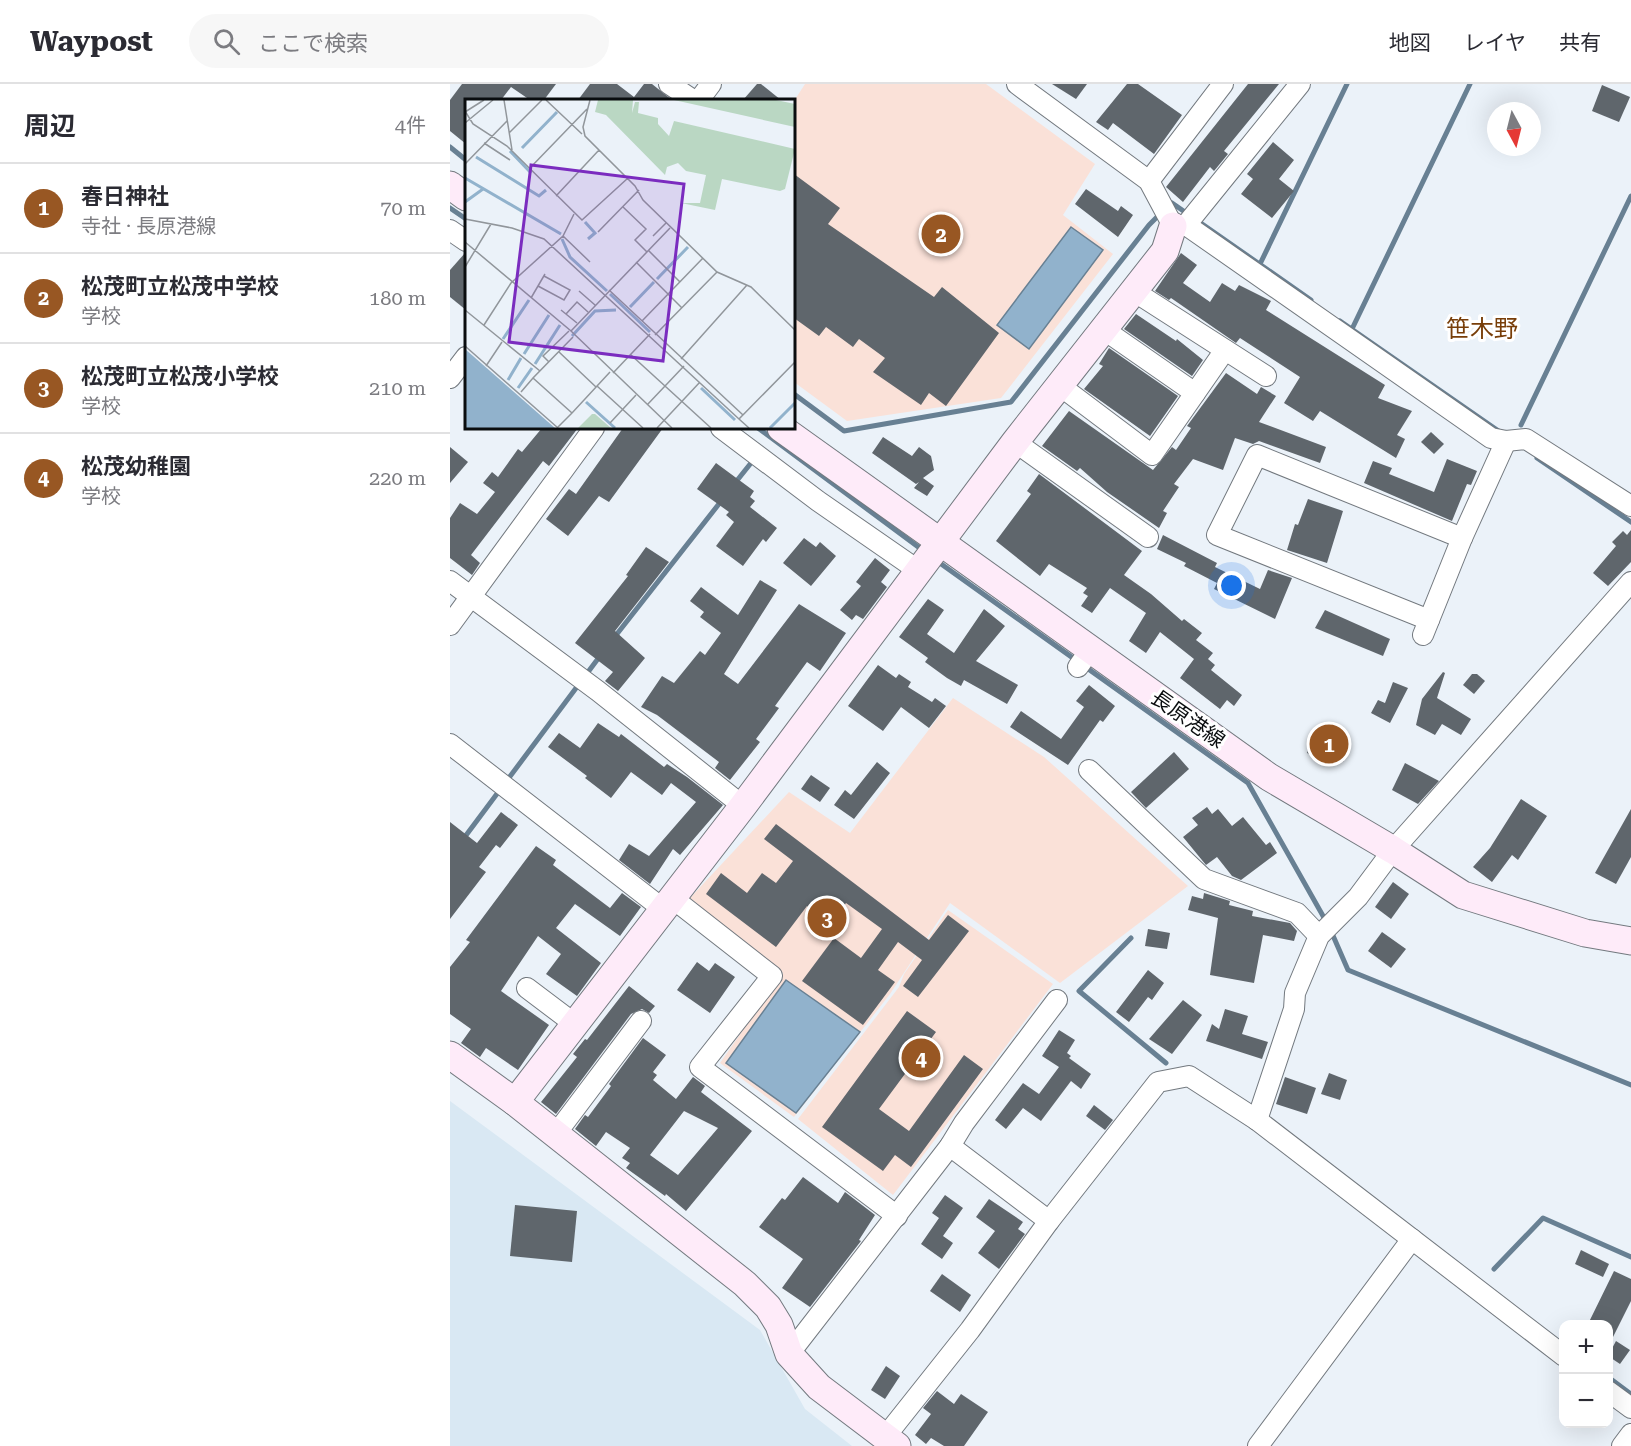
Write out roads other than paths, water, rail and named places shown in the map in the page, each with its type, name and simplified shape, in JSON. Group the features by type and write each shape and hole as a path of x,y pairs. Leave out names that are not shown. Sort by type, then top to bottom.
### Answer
{"street":[{"path":"669,84 692,99"},
{"path":"700,99 711,84"},
{"path":"1017,84 1149,181 1179,226 1491,438 1506,441 1526,439 1631,506"},
{"path":"1149,181 1223,84"},
{"path":"515,1102 743,806 1014,442 1165,251 1179,226 1300,84"},
{"path":"450,185 465,197"},
{"path":"450,230 465,240"},
{"path":"1132,290 1266,376"},
{"path":"1103,328 1195,393"},
{"path":"1059,385 1152,455 1225,350"},
{"path":"450,378 465,358"},
{"path":"450,625 593,429"},
{"path":"722,429 818,501 930,557"},
{"name":"長原港線","path":"782,429 930,557 1269,777 1394,850 1463,895 1585,933 1631,940"},
{"path":"1462,538 1257,455 1217,535 1426,628 1462,538 1506,441"},
{"path":"1014,442 1148,537"},
{"path":"450,581 598,691 743,806"},
{"path":"1257,1119 1291,1018 1295,993 1319,936 1358,897 1394,850 1631,582"},
{"path":"450,744 667,903 772,976 700,1067 897,1216"},
{"path":"1089,770 1204,879 1296,913 1319,936"},
{"path":"527,988 576,1024"},
{"path":"789,1354 950,1146 964,1123 1057,1000"},
{"path":"555,1135 641,1021"},
{"path":"450,1055 515,1102 745,1284 768,1306 779,1325 789,1354 819,1387 891,1442 1049,1221 1158,1082 1189,1076 1257,1119 1559,1353"},
{"path":"950,1146 1049,1221"},
{"path":"1258,1446 1412,1239"},
{"path":"1613,1395 1631,1408"},
{"path":"1622,1446 1631,1434"}],"water":[{"path":"1071,227 1103,250 1029,349 997,325"},
{"path":"786,980 860,1032 796,1113 726,1063"}],"waterway":[{"path":"1260,264 1347,84"},
{"path":"1352,329 1470,84"},
{"path":"450,147 465,159"},
{"path":"1521,425 1631,196"},
{"path":"1172,203 1311,300"},
{"path":"450,208 465,218"},
{"path":"795,395 844,431 1011,402 1160,214"},
{"path":"1340,321 1500,432"},
{"path":"759,429 925,552"},
{"path":"1537,458 1631,522"},
{"path":"735,483 751,463"},
{"path":"613,639 722,500"},
{"path":"937,561 1248,783 1327,923"},
{"path":"464,838 600,656"},
{"path":"1331,931 1348,970 1631,1085"},
{"path":"1131,938 1079,991 1166,1063"},
{"path":"1494,1269 1543,1218 1631,1257"},
{"path":"1613,1381 1631,1394"}],"place":[{"name":"松茂町立松茂中学校","path":"941,234"},
{"name":"春日神社","path":"1329,744"},
{"name":"松茂町立松茂小学校","path":"827,918"},
{"name":"松茂幼稚園","path":"921,1058"}],"district":[{"name":"笹木野","path":"1482,329"}]}
